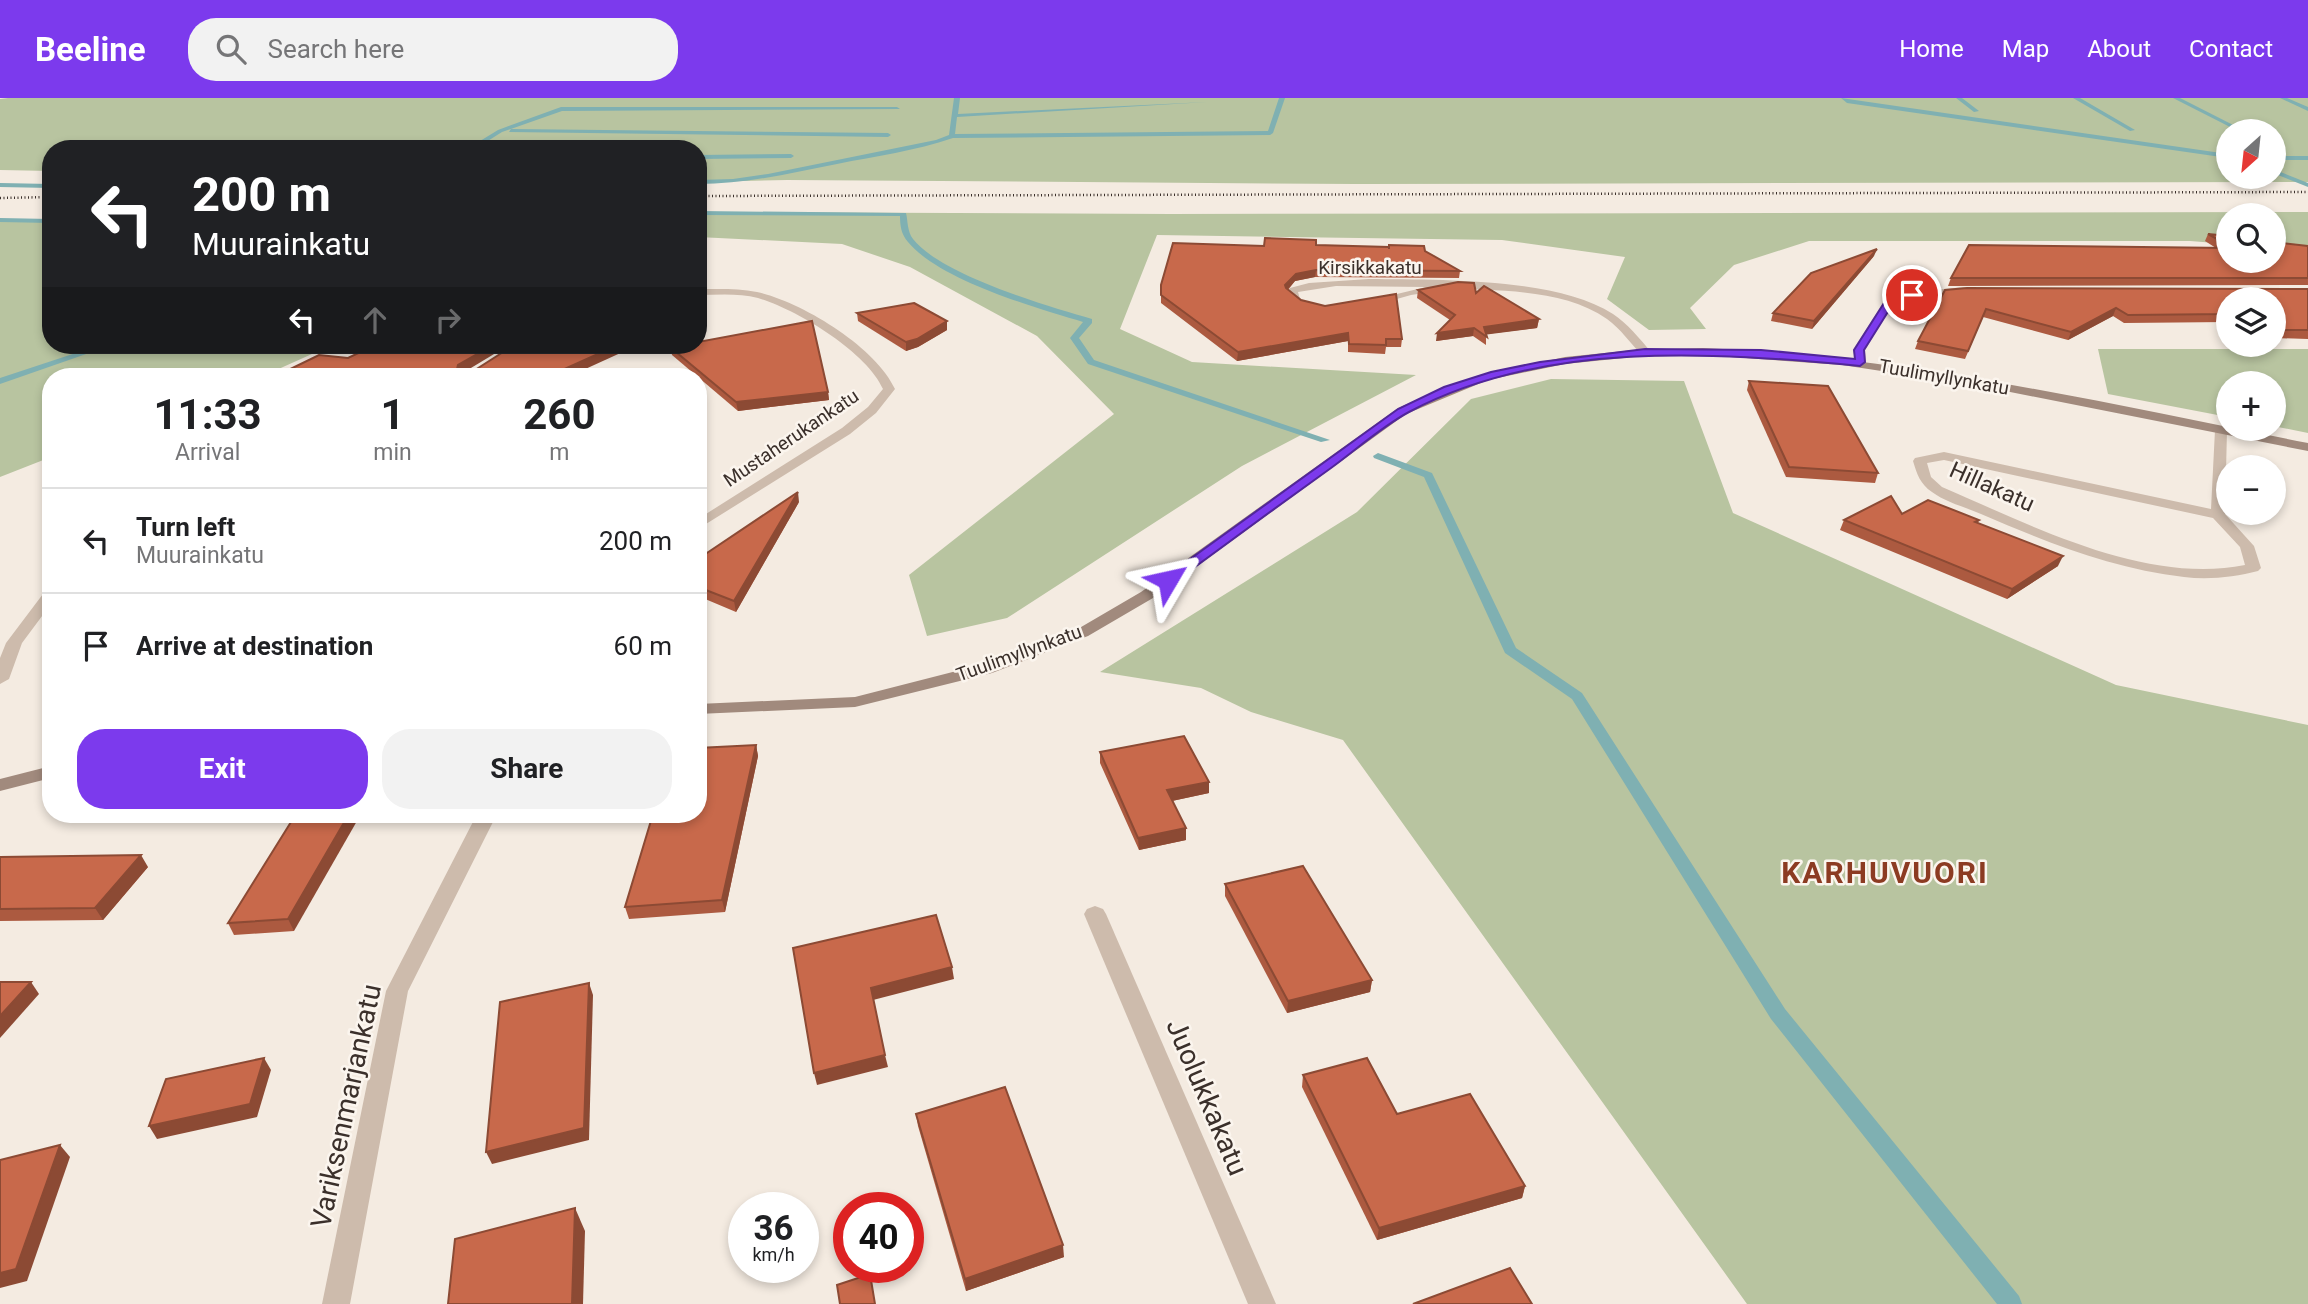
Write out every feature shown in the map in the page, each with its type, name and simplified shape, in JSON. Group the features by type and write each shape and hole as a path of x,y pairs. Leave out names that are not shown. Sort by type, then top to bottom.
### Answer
{"street":[{"name":"Kirsikkakatu","path":"1322,307 1296,301 1292,294 1294,290 1315,283 1453,286 1531,292 1574,301 1608,315 1645,352"},
{"name":"Kirsikkakatu","path":"1357,307 1410,292 1453,286"},
{"path":"1860,362 1859,350 1887,305 1912,295 1978,290"},
{"name":"Mustaherukankatu","path":"707,292 726,291 763,296 790,308 863,355 881,371 889,389 872,410 846,430 707,519"},
{"name":"Tuulimyllynkatu","path":"707,709 855,702 986,669 1082,633 1147,595 1402,411 1448,390 1495,374 1593,357 1645,352 1761,354 1860,362 1942,375 2216,429"},
{"name":"Tuulimyllynkatu","path":"2277,441 2308,447"},
{"name":"Hillakatu","path":"1944,456 1986,463 2218,515 2247,546 2253,568 2220,574 2175,571 2107,557 1937,490 1925,478 1920,461 1944,456"},
{"path":"0,679 7,644 42,603"},
{"path":"0,785 42,774"},
{"name":"Variksenmarjankatu","path":"335,1304 397,990 481,823"},
{"name":"Juolukkakatu","path":"1094,914 1262,1304"}],"green space":[{"path":"2308,98 2308,182 2286,182 2286,119 2216,119 2216,182 707,182 707,140 42,140 42,171 0,170 0,99"},
{"path":"707,212 2216,212 2216,243 1809,241 1734,265 1690,308 1706,329 1649,330 1607,299 1625,257 1502,240 1157,235 1120,329 1192,362 1416,375 1242,466 1007,618 927,636 909,575 1114,414 1037,336 910,267 842,244 707,237"},
{"path":"2286,212 2308,212 2308,250 2286,248"},
{"path":"0,220 42,221 42,354 312,354 281,368 42,368 42,461 0,477"},
{"path":"2098,349 2216,349 2216,357 2286,357 2286,349 2308,349 2308,433 2286,429 2286,371 2216,371 2216,415 2108,394"},
{"path":"1551,379 1684,381 1733,513 2116,685 2308,725 2308,1304 1747,1304 1343,740 1251,712 1201,688 1100,672 1357,512 1471,399"}],"building":[{"path":"1265,238 1316,240 1316,245 1424,246 1425,251 1460,271 1316,270 1296,274 1285,285 1301,300 1325,306 1396,294 1402,339 1386,339 1386,345 1349,344 1348,333 1238,352 1161,295 1161,285 1173,243 1264,246"},
{"path":"2286,243 2308,246 2308,278 1951,278 1969,245 2216,248 2216,273 2286,273"},
{"path":"1877,249 1814,321 1773,313 1811,273"},
{"path":"1458,282 1474,283 1476,293 1484,286 1539,319 1484,327 1487,337 1474,328 1437,333 1455,315 1418,290"},
{"path":"2216,289 2216,314 2128,315 2116,308 2071,332 1986,309 1968,351 1918,341 1945,290"},
{"path":"2286,289 2308,289 2308,330 2286,330"},
{"path":"914,303 947,321 917,339 906,342 857,313"},
{"path":"812,321 828,392 736,402 707,378 707,368 695,368 678,354 707,354 707,340"},
{"path":"356,354 477,354 457,368 292,368 319,355 348,358"},
{"path":"500,354 598,354 567,368 478,368"},
{"path":"1749,381 1828,386 1878,473 1789,467"},
{"path":"798,492 734,601 707,590 707,553"},
{"path":"1891,496 1902,514 1928,500 1979,520 1975,522 2063,556 2012,589 1844,520"},
{"path":"1184,736 1209,782 1167,790 1186,828 1138,838 1100,752"},
{"path":"756,745 722,900 625,907 650,823 707,823 707,748"},
{"path":"290,823 344,823 288,919 228,923"},
{"path":"141,855 95,908 0,909 0,857"},
{"path":"1303,866 1372,980 1288,1001 1225,884"},
{"path":"936,915 952,967 871,988 885,1055 814,1073 793,948"},
{"path":"0,982 31,982 0,1016"},
{"path":"589,983 584,1128 486,1152 500,1002"},
{"path":"264,1058 250,1104 149,1126 166,1079"},
{"path":"1367,1058 1397,1114 1470,1094 1525,1186 1379,1228 1303,1075"},
{"path":"1005,1087 1063,1245 965,1279 916,1114"},
{"path":"60,1145 16,1269 0,1273 0,1160"},
{"path":"575,1208 572,1304 448,1304 455,1239"},
{"path":"1510,1268 1532,1304 1413,1304"},
{"path":"872,1283 875,1304 840,1304 837,1285"}],"waterway":[{"path":"955,116 957,98"},
{"path":"952,136 1270,133 1282,98"},
{"path":"1844,98 1847,101 2216,154"},
{"path":"1959,98 1976,111"},
{"path":"2076,98 2132,130"},
{"path":"2176,98 2218,119"},
{"path":"2283,98 2308,109"},
{"path":"955,116 1204,102"},
{"path":"485,140 500,131 561,109 897,109"},
{"path":"952,136 955,116"},
{"path":"511,131 888,135"},
{"path":"707,182 768,176 909,149 952,136"},
{"path":"707,157 791,156"},
{"path":"2286,158 2308,158"},
{"path":"2286,176 2308,185"},
{"path":"0,185 42,186"},
{"path":"707,213 904,214 908,237 930,257 996,290 1089,321 1074,338 1091,362 1325,440"},
{"path":"0,220 42,221"},
{"path":"0,381 81,354"},
{"path":"1378,456 1428,475 1510,650 1577,696 1778,1014 2011,1304"}],"railway":[{"path":"707,196 2308,192"},
{"path":"0,198 42,197"}],"district":[{"name":"KARHUVUORI","path":"1885,872"}],"route":[{"path":"1168,580 1402,411 1448,390 1495,374 1540,365 1645,352 1761,354 1860,362 1859,350 1887,305 1912,295"}]}
